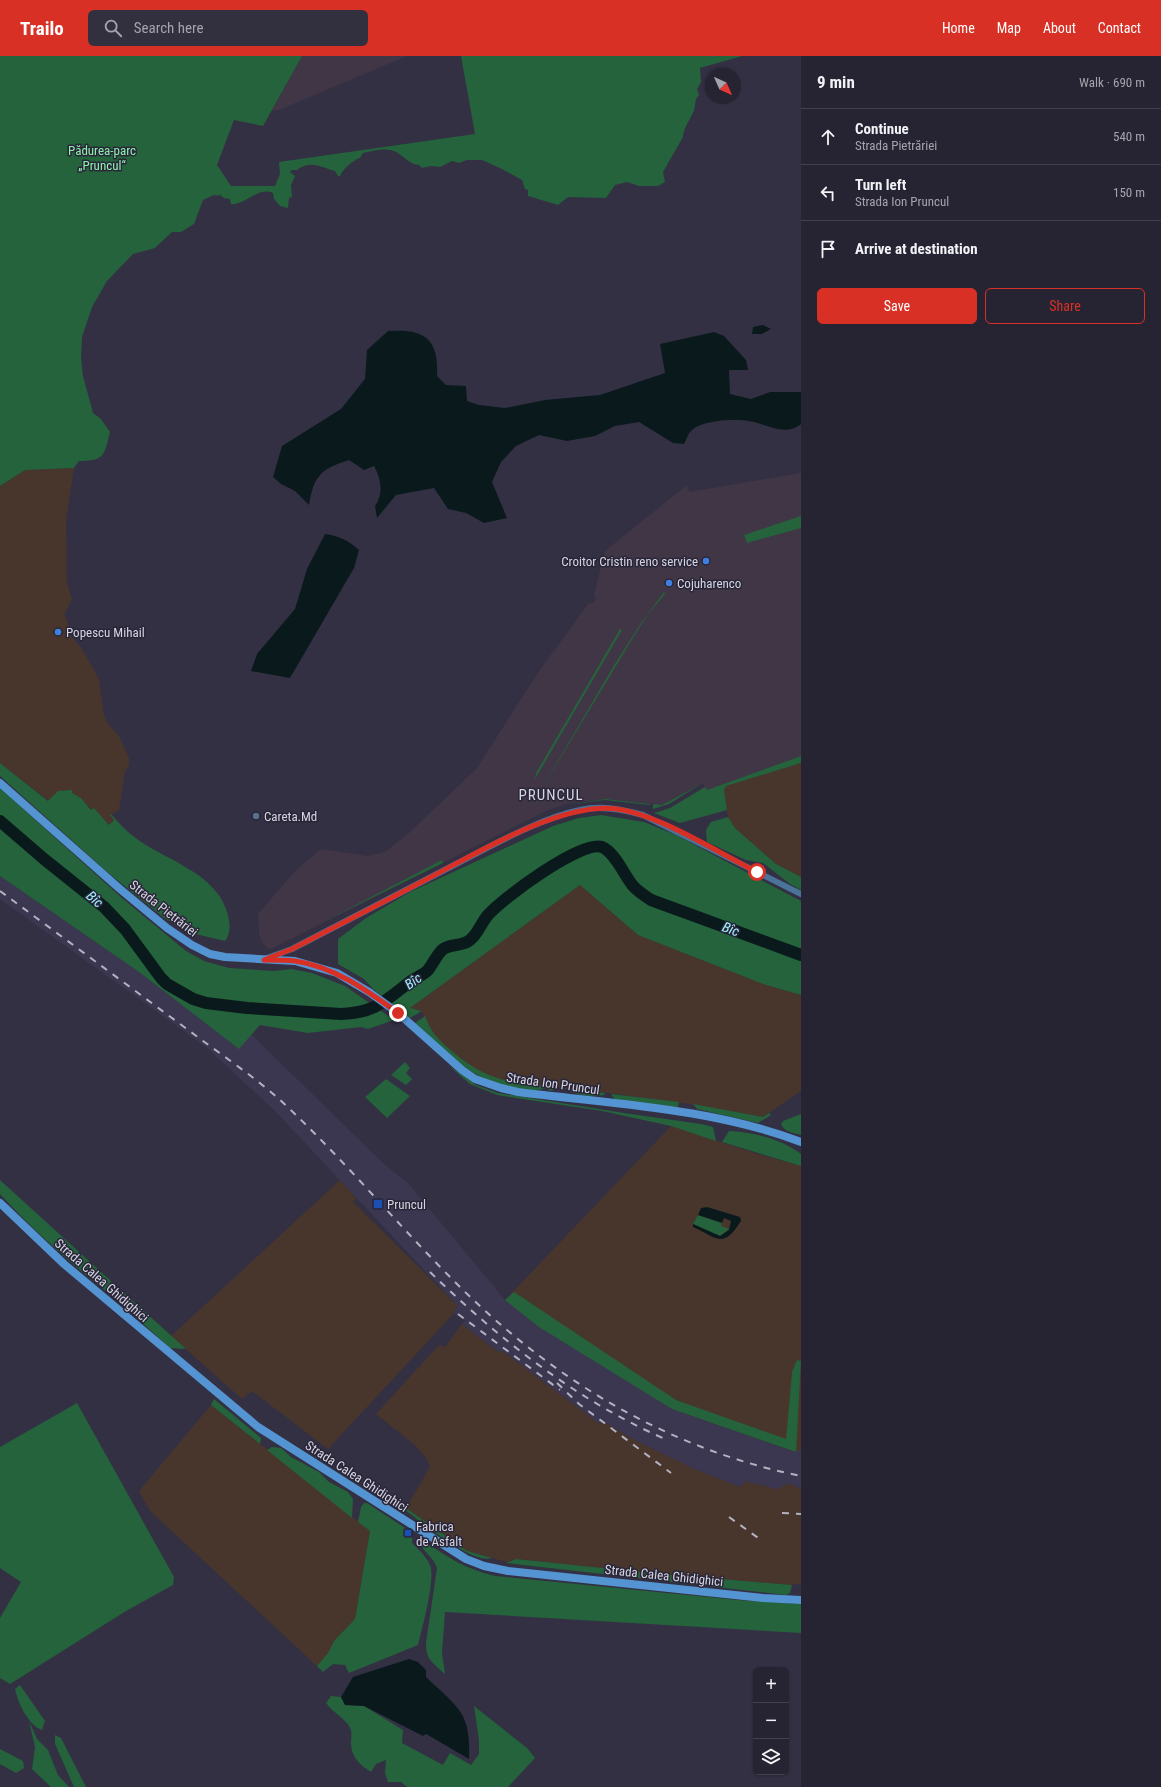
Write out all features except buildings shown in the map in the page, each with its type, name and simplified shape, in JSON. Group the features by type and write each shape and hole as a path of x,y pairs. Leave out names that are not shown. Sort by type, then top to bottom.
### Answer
{"street":[{"name":"Strada Pietrăriei","path":"0,783 120,889 167,928 192,945 210,954 224,957 264,960 292,949 504,840 561,815 579,810 596,808 616,808 643,815 801,894"},
{"name":"Strada Ion Pruncul","path":"264,960 295,961 337,973 369,992 398,1013 462,1070 475,1079 489,1085 518,1092 712,1117 764,1129 801,1142"},
{"name":"Strada Calea Ghidighici","path":"0,1203 64,1264 254,1424 466,1559 484,1566 508,1571 762,1598 801,1600"}],"shaded area":[{"path":"302,56 407,56 279,110 272,110"},
{"path":"763,325 771,329 762,334 752,334 753,327"},
{"path":"388,331 410,331 428,339 432,344 436,356 437,376 446,385 466,386 467,401 479,405 505,408 545,400 600,395 665,373 660,344 714,332 724,336 746,360 748,370 729,370 730,394 751,399 770,392 801,392 801,424 796,428 784,430 748,421 721,420 696,427 688,435 684,444 673,443 639,422 615,426 595,436 567,441 539,435 516,446 501,462 492,482 507,518 484,523 466,513 448,509 434,488 396,495 377,518 375,506 380,496 380,481 374,466 364,470 349,460 325,470 320,475 313,487 309,505 295,491 281,484 273,477 282,446 341,409 365,379 367,350"},
{"path":"74,468 66,520 67,584 72,599 64,615 66,617 71,636 82,649 99,679 104,715 108,724 119,736 129,758 129,765 125,771 119,810 110,815 114,820 109,825 94,808 92,810 81,798 72,793 49,801 0,763 0,486 25,470"},
{"path":"801,473 801,756 707,791 703,783 662,805 606,799 566,804 548,810 271,949 267,948 262,942 259,933 258,914 295,871 321,849 368,856 385,852 410,832 477,768 537,674 588,604 593,603 596,599 594,595 605,551 687,485 689,492"},
{"path":"325,534 343,539 359,550 354,568 290,678 251,671 257,654 295,609 307,569"},
{"path":"801,763 801,877 776,864 735,828 728,817 724,790 725,786"},
{"path":"0,876 139,972 238,1048 251,1034 386,1166 407,1182 505,1300 672,1409 795,1452 801,1449 801,1489 789,1483 777,1489 744,1481 741,1487 697,1470 635,1440 601,1420 600,1424 501,1350 498,1352 462,1324 465,1321 453,1313 458,1306 276,1112 206,1047 0,899"},
{"path":"580,885 638,935 763,984 801,995 801,1091 763,1117 696,1105 494,1079 466,1064 434,1036 421,1010 409,1009"},
{"path":"671,1126 764,1156 801,1166 801,1449 796,1452 672,1409 505,1300"},
{"path":"340,1180 356,1198 353,1202 458,1306 457,1310 328,1449 252,1391 242,1399 171,1336"},
{"path":"707,1207 740,1217 741,1221 730,1235 720,1239 715,1238 693,1227 693,1224 720,1236 729,1230 731,1221 724,1218 722,1223 698,1215 701,1208"},
{"path":"462,1324 498,1352 501,1350 600,1424 601,1420 635,1440 697,1470 741,1487 744,1481 777,1489 789,1483 801,1489 801,1584 788,1585 650,1573 516,1559 507,1562 467,1551 406,1508 430,1467 426,1458 416,1446 376,1414 439,1345 445,1347"},
{"path":"211,1405 370,1531 355,1619 334,1641 328,1653 317,1666 150,1511 139,1491"},
{"path":"409,1659 418,1662 426,1670 426,1677 454,1704 465,1720 468,1730 469,1759 426,1734 423,1736 364,1706 345,1705 341,1697 353,1677"}],"green space":[{"name":"Pădurea-parc „Pruncul“","path":"0,56 302,56 263,126 234,120 217,165 231,186 275,186 280,174 279,162 475,134 461,56 742,56 700,68 701,82 697,89 699,95 697,97 694,110 684,130 683,137 663,172 665,182 658,186 639,186 627,182 615,185 606,198 568,197 558,205 528,196 528,190 525,189 522,180 482,160 467,160 459,163 452,161 440,167 431,166 422,168 419,165 410,162 398,153 385,149 363,153 360,158 351,163 341,173 340,176 338,176 335,171 315,165 306,165 297,170 292,170 290,172 295,176 291,185 292,197 289,198 288,208 280,206 274,199 273,193 267,192 262,192 236,204 231,204 230,199 224,198 219,194 219,196 214,195 203,200 194,224 181,232 172,232 155,248 133,254 107,281 92,307 82,337 81,358 83,376 93,413 101,419 110,432 102,455 94,460 79,461 74,468 25,470 0,486"},
{"path":"801,516 801,528 747,543 744,535"},
{"path":"664,592 665,594 648,614 634,636 537,797 613,667 641,623"},
{"path":"620,629 622,630 535,779 536,773"},
{"path":"801,756 801,763 726,786 724,790 727,810 680,823 654,813 670,808 705,787 707,790"},
{"path":"0,763 48,801 58,791 72,790 72,793 81,798 91,810 94,808 109,825 114,820 110,815 111,814 137,839 203,879 214,889 222,901 228,915 230,929 225,941 187,932 163,917 106,871 0,776"},
{"path":"703,783 669,804 653,809 653,804 662,805"},
{"path":"0,788 122,898 186,951 204,961 229,968 274,971 291,969 312,973 345,986 394,1020 368,1029 361,1027 308,1033 260,1025 239,1049 139,972 0,876"},
{"path":"606,799 650,805 605,800 566,805"},
{"path":"601,815 644,822 676,835 801,901 801,995 763,984 638,935 580,885 410,1008 422,1011 410,1018 373,989 364,979 338,964 338,939 366,918 410,892 553,826 579,818"},
{"path":"728,817 735,828 776,864 801,877 801,890 790,884 763,863 746,860 707,842 706,830 711,822"},
{"path":"442,860 443,863 327,920"},
{"path":"425,1016 430,1027 439,1040 478,1070 503,1080 559,1087 551,1091 546,1088 538,1090 525,1090 497,1084 483,1078 459,1063 415,1023"},
{"path":"405,1062 410,1068 406,1073 412,1079 406,1085 391,1075"},
{"path":"447,1064 476,1085 498,1093 701,1124 713,1127 716,1141 671,1126 602,1111 497,1095 470,1084"},
{"path":"386,1079 410,1096 387,1118 365,1097"},
{"path":"565,1088 605,1093 604,1095 599,1096 589,1096 575,1093"},
{"path":"611,1094 679,1102 678,1107 615,1100"},
{"path":"693,1104 763,1117 769,1113 771,1115 758,1123 697,1109"},
{"path":"801,1114 801,1135 790,1132 782,1127 781,1124 783,1121"},
{"path":"729,1131 767,1137 785,1144 801,1154 801,1166 722,1142"},
{"path":"0,1180 111,1281 107,1292 52,1245 0,1194"},
{"path":"698,1215 722,1223 721,1226 729,1229 720,1236 693,1224"},
{"path":"514,1292 676,1400 786,1439 792,1372 797,1360 801,1361 796,1452 672,1409 539,1327 505,1300"},
{"path":"124,1293 186,1349 170,1348 120,1303"},
{"path":"214,1399 261,1438 260,1444 211,1405"},
{"path":"77,1403 174,1577 173,1585 126,1611 10,1684 0,1678 0,1618 21,1582 0,1568 0,1447"},
{"path":"272,1447 281,1448 291,1457 319,1472 329,1482 348,1492 353,1499 352,1518 267,1450"},
{"path":"378,1492 406,1508 467,1551 492,1558 483,1558 460,1549 405,1510 402,1511 377,1495"},
{"path":"364,1503 367,1503 412,1534 412,1543 430,1565 431,1581 428,1604 418,1645 349,1673 345,1665 333,1664 323,1672 317,1666 328,1653 334,1641 355,1619 370,1531 358,1522 361,1507"},
{"path":"421,1539 457,1562 475,1570 496,1576 738,1600 801,1604 801,1633 445,1612 442,1653 445,1674 431,1661 426,1649 437,1568 434,1561 419,1543"},
{"path":"516,1559 650,1573 792,1585 790,1593 786,1595 506,1563"},
{"path":"20,1685 45,1721 42,1730 28,1719 21,1707 15,1689"},
{"path":"331,1696 341,1697 345,1705 364,1706 403,1730 402,1743 443,1765 450,1753 471,1765 479,1754 479,1740 474,1706 527,1748 535,1758 508,1787 407,1787 401,1782 388,1782 385,1773 386,1760 376,1764 371,1772 354,1756 351,1748 351,1730 349,1726 326,1703"},
{"path":"29,1721 37,1739 48,1750 58,1775 69,1787 51,1787 32,1769 35,1747"},
{"path":"55,1735 61,1738 86,1787 74,1787 55,1744"},
{"path":"0,1749 23,1761 24,1768 16,1773 0,1764"}],"waterway":[{"name":"Bîc","path":"0,821 44,859 104,907 125,929 167,984 193,999 206,1003 247,1008 341,1014 363,1011 379,1005 426,972 442,950 449,946 463,944 470,940 488,915 525,884 577,852 592,847 602,847 607,850 634,887 651,900 801,955"}],"railway":[{"path":"0,891 238,1066 279,1099 324,1143 454,1281 491,1316 530,1349 613,1405 658,1428 704,1448 752,1464 801,1476"},
{"path":"430,1272 483,1321 540,1366 600,1406 665,1439"},
{"path":"458,1314 560,1390"},
{"path":"557,1383 579,1404 671,1473"},
{"path":"782,1513 801,1514"},
{"path":"729,1517 761,1540"}],"place":[{"name":"Croitor Cristin reno service","path":"706,561"},
{"name":"Cojuharenco","path":"669,583"},
{"name":"Popescu Mihail","path":"58,632"},
{"name":"Careta.Md","path":"256,816"},
{"name":"Pruncul","path":"378,1204"},
{"name":"Fabrica de Asfalt","path":"408,1533"}],"district":[{"name":"PRUNCUL","path":"551,795"}],"route":[{"path":"398,1013 369,992 337,973 295,961 264,960 292,949 504,840 561,815 579,810 616,808 643,815 757,872"}]}
